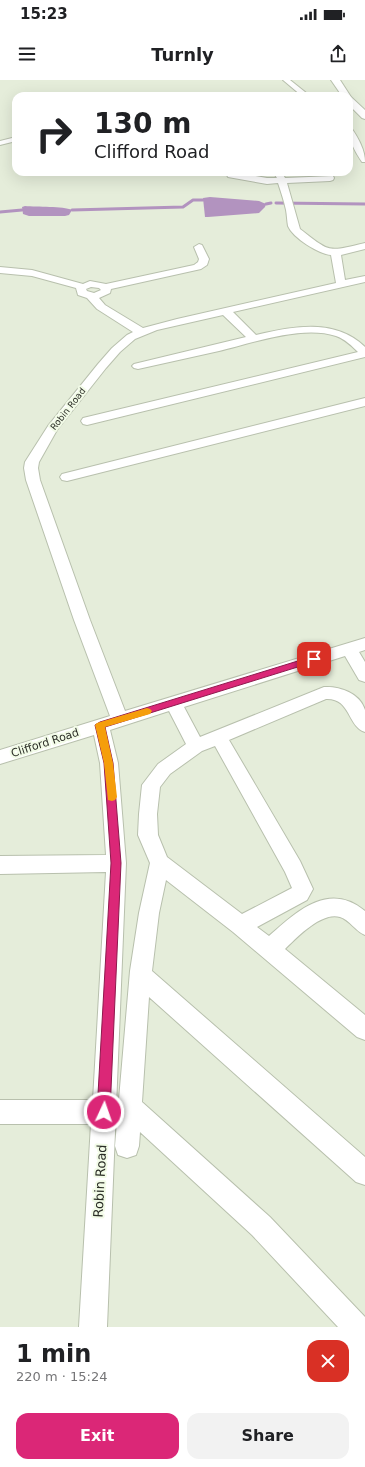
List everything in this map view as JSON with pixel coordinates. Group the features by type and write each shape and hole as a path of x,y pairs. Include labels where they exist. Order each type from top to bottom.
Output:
{"street":[{"path":"286,80 301,92"},
{"path":"335,80 344,92"},
{"path":"353,103 365,116"},
{"path":"353,136 361,155 365,160"},
{"path":"0,143 12,140"},
{"path":"237,176 267,181 330,178"},
{"path":"279,176 289,204 293,226 296,231 319,249 336,253 365,246"},
{"path":"0,270 30,272 83,287 94,284 105,287 198,267 203,263 204,259 199,247"},
{"path":"336,253 341,285"},
{"name":"Robin Road","path":"92,1327 116,863 109,763 110,722 82,620 30,468 34,456 52,429 102,366 124,342 141,332 177,322 365,279"},
{"path":"83,287 80,290 82,294 91,296 104,293 106,289 105,287"},
{"path":"91,296 101,307 141,332"},
{"path":"225,311 254,339"},
{"path":"138,366 286,332 320,330 338,334 350,339 365,353"},
{"path":"350,339 365,335"},
{"path":"87,421 365,353"},
{"path":"67,477 365,402"},
{"name":"Clifford Road","path":"0,757 365,644"},
{"path":"349,649 365,676"},
{"path":"365,725 349,700 342,694 330,692 324,693 218,736 196,746 164,769 151,785 148,814 148,835 160,863 240,925 365,1029"},
{"path":"173,703 196,746"},
{"path":"218,736 293,867 303,889 301,893 294,898 240,925"},
{"path":"0,865 116,863"},
{"path":"128,1146 135,1035 141,976 149,913 160,863"},
{"path":"269,950 308,917 326,907 337,907 344,909 354,914 365,925"},
{"path":"141,976 365,1173"},
{"path":"131,1108 261,1226 356,1327"},
{"path":"0,1112 104,1112"}],"shaded area":[{"path":"210,197 259,201 266,204 259,213 205,217 203,198"},
{"path":"22,207 56,207 72,210 69,215 65,216 29,216 23,214"}],"waterway":[{"path":"72,210 183,207 193,200 203,200"},
{"path":"266,204 271,203"},
{"path":"276,203 365,204"},
{"path":"0,212 22,210"}],"slow traffic":[{"path":"112,797 109,763 100,725 147,711"}],"route":[{"path":"104,1112 116,863 109,763 100,725 314,659"}]}
